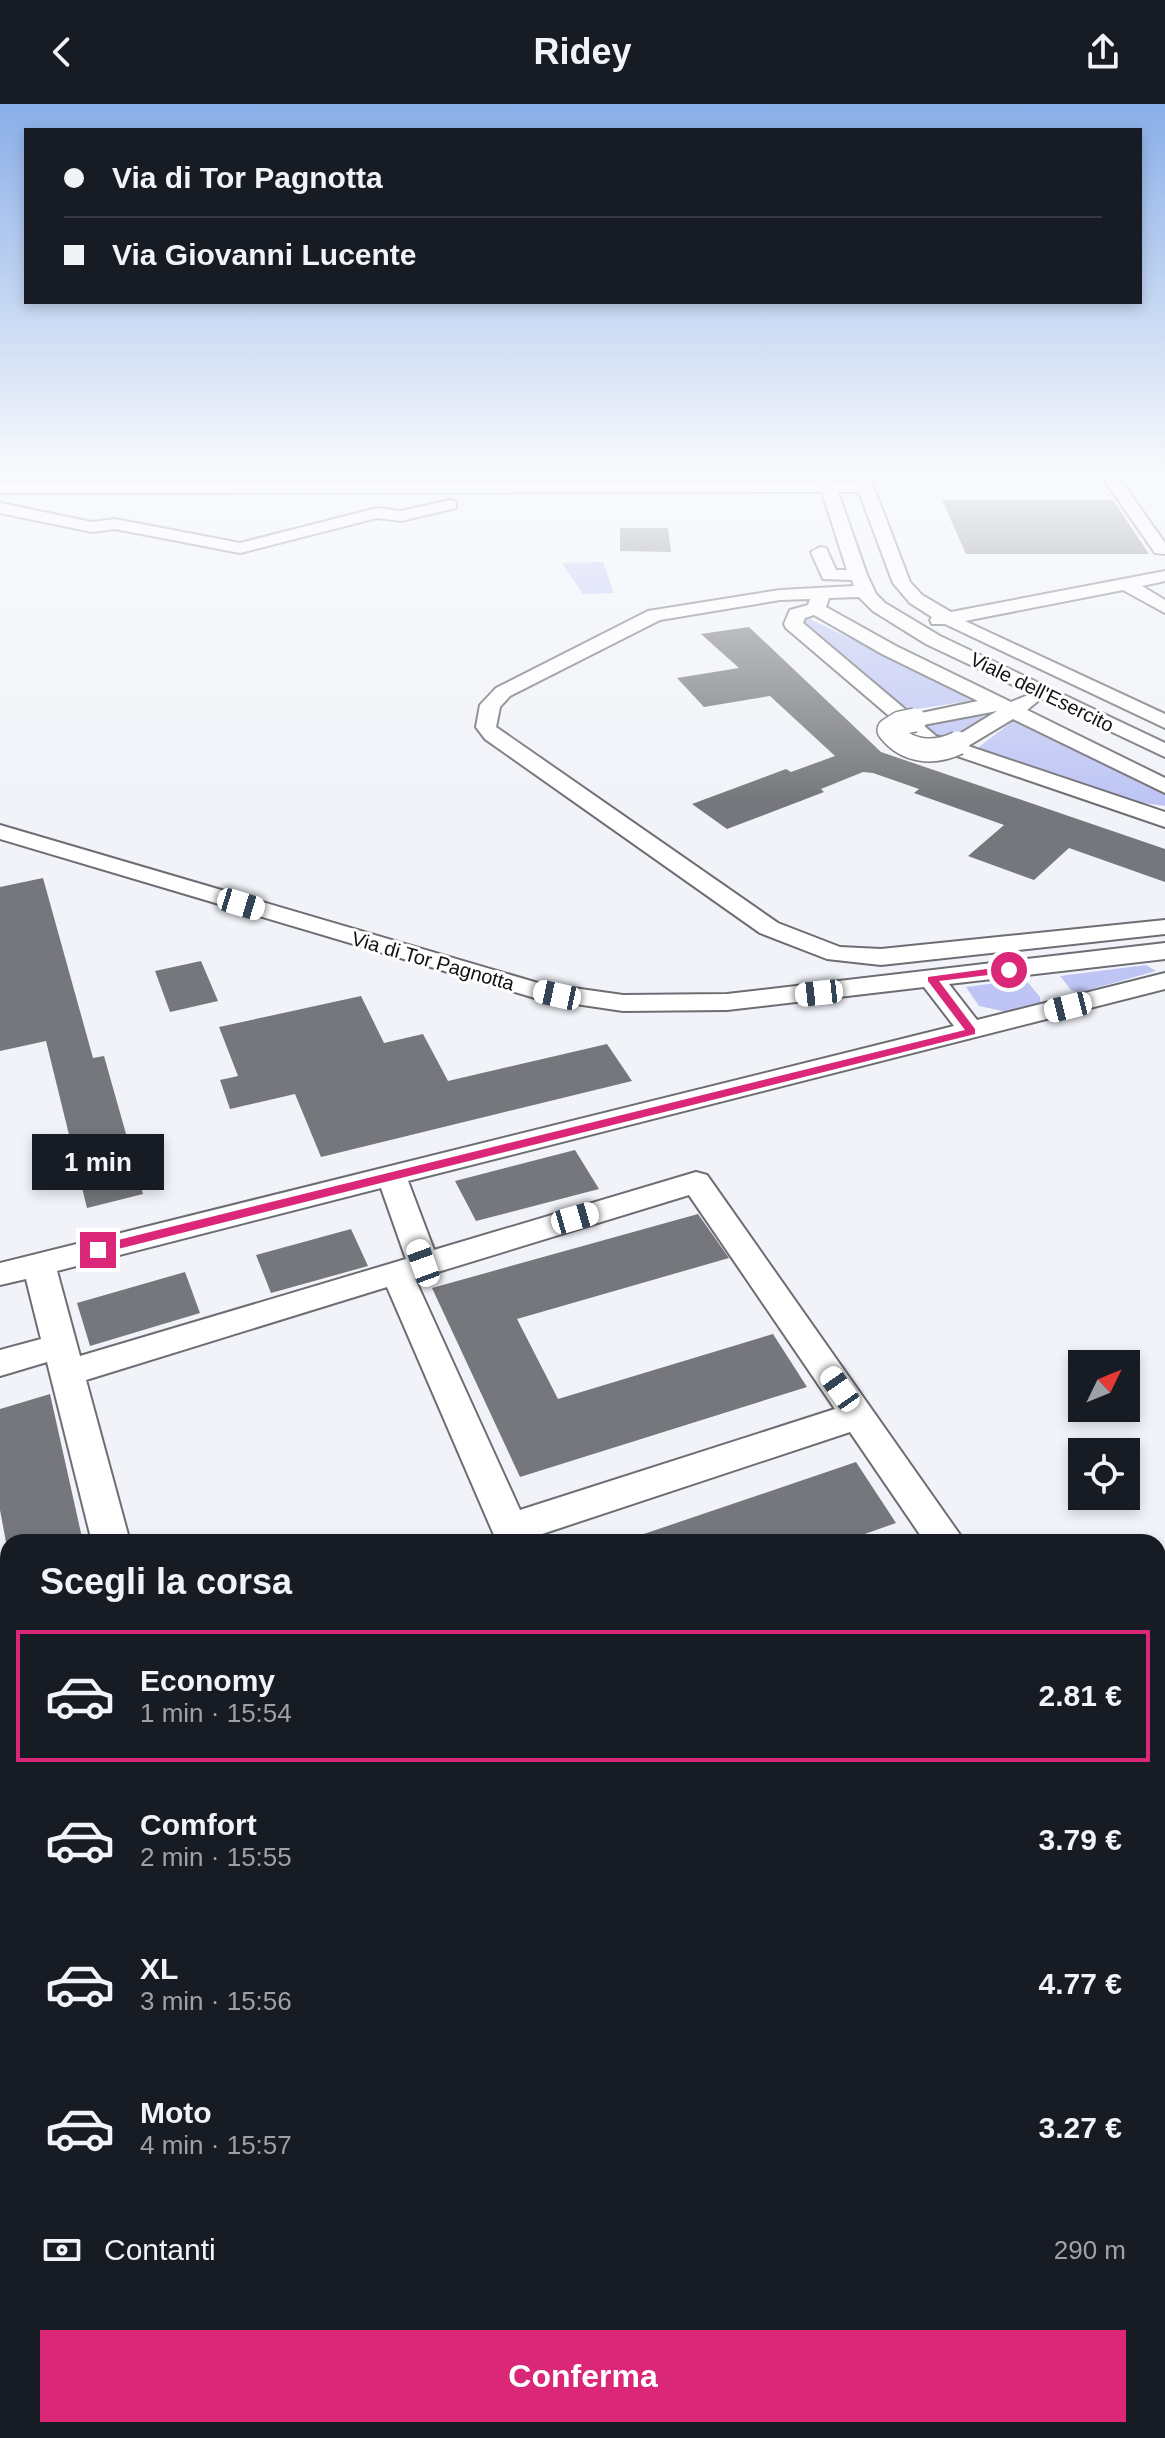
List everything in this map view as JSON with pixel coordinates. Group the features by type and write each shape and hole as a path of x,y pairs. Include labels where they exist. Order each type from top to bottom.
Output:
{"street":[{"path":"860,584 797,614 793,624 929,740 1165,820"},
{"name":"Viale dell'Esercito","path":"863,584 879,607 909,627 1165,751"},
{"name":"Viale dell'Esercito","path":"903,584 921,603 946,618 1165,722"},
{"path":"909,627 1145,584"},
{"path":"1134,588 1165,593"},
{"path":"1134,588 1165,608"},
{"path":"1165,786 889,650 819,601 780,595 644,619 503,692 490,705 486,727 492,735 769,928 836,954 881,957 1165,927"},
{"path":"1006,706 946,750 931,752 907,745 889,730 900,723 1006,706 1045,694"},
{"name":"Via di Tor Pagnotta","path":"0,832 488,977 581,999 670,1005 716,1003 1165,951"},
{"path":"0,853 39,844"},
{"path":"1036,966 1068,1007"},
{"path":"931,979 972,1031"},
{"path":"0,1274 1165,981"},
{"path":"391,1175 409,1267 512,1534"},
{"path":"0,1363 63,1359 409,1267 696,1182 941,1534"},
{"path":"39,1265 109,1534"},
{"path":"519,1534 859,1415"}],"shaded area":[{"path":"576,584 611,584 614,593 583,594"},
{"path":"810,619 975,700 904,711 802,623"},
{"path":"972,712 985,717 946,740 927,731 919,723"},
{"path":"1014,720 1165,791 1165,806 1122,800 975,750"},
{"path":"1146,965 1156,971 1078,993 1071,990 1060,976"},
{"path":"1025,979 1040,997 1040,1003 1007,1012 979,1006 966,987"}],"building":[{"path":"749,627 881,752 1165,849 1165,882 1069,848 1034,880 968,856 1004,825 914,793 919,789 873,773 863,772 821,789 824,792 727,829 692,804 786,769 791,772 835,756 770,696 704,707 677,678 739,668 701,634"},
{"path":"43,878 93,1058 104,1056 143,1194 87,1208 46,1041 0,1051 0,887"},
{"path":"201,961 218,1001 170,1012 155,971"},
{"path":"361,996 384,1043 423,1034 448,1081 607,1044 632,1081 321,1157 295,1094 230,1109 220,1080 238,1076 219,1027"},
{"path":"575,1150 599,1189 476,1221 455,1181"},
{"path":"698,1214 729,1258 517,1319 558,1399 773,1334 807,1387 520,1477 432,1288"},
{"path":"351,1229 368,1266 271,1293 256,1255"},
{"path":"185,1272 200,1313 90,1346 77,1303"},
{"path":"50,1394 81,1534 4,1534 0,1510 0,1409"},
{"path":"856,1462 896,1523 865,1534 644,1534"}],"route":[{"path":"98,1250 972,1031 931,979 1009,970"}]}
